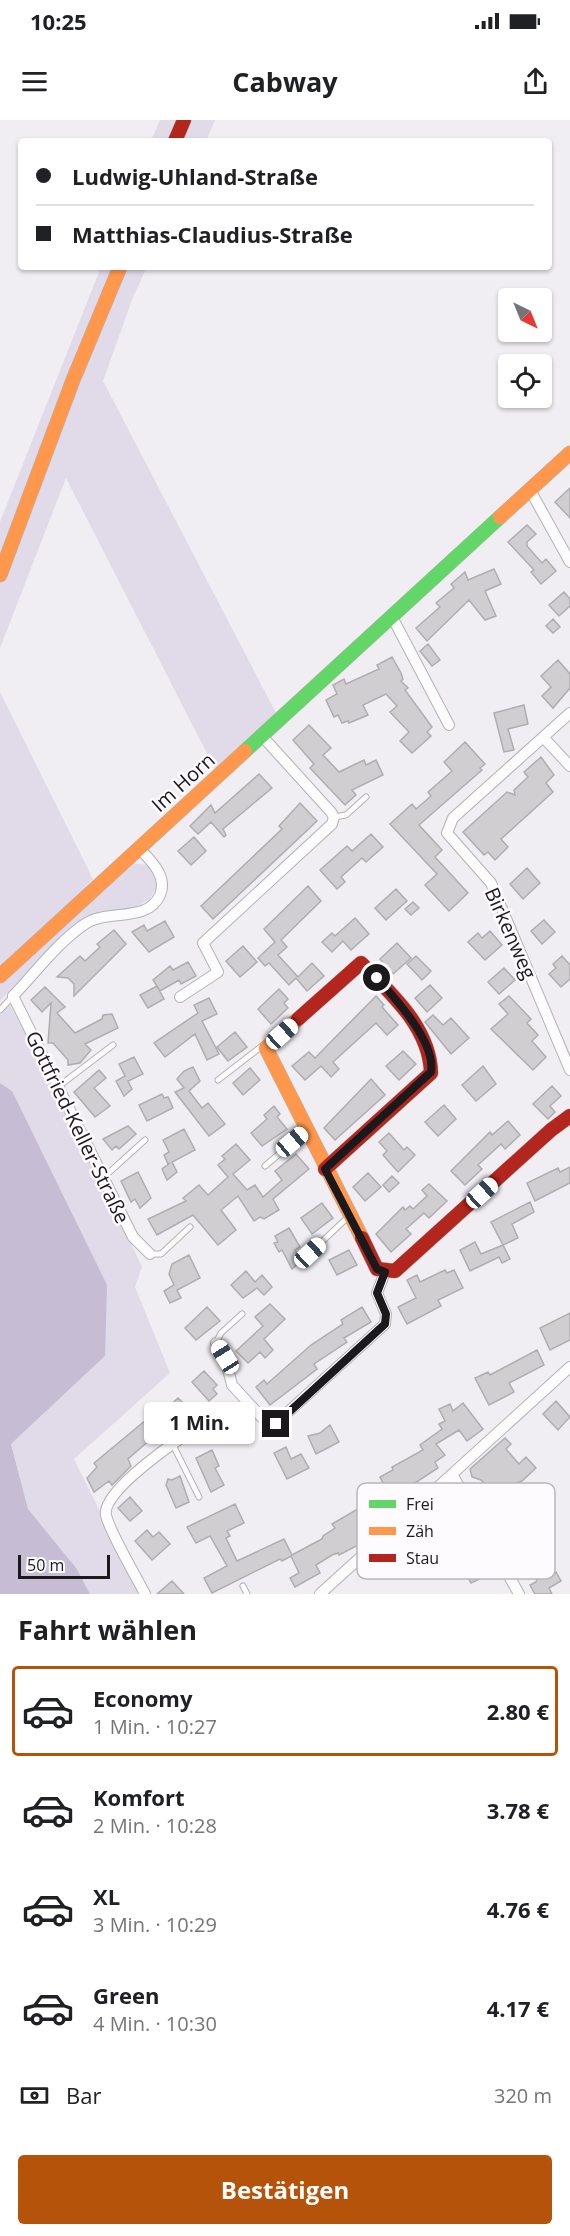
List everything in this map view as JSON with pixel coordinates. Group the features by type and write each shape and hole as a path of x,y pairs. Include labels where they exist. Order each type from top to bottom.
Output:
{"street":[{"path":"176,138 184,120"},
{"path":"0,575 73,380 119,270"},
{"name":"Im Horn","path":"0,976 570,453"},
{"path":"530,490 570,562"},
{"path":"391,615 449,725"},
{"name":"Birkenweg","path":"569,1064 491,883 447,833 453,818 570,713"},
{"path":"180,997 218,972 203,943 332,824 334,817 262,736"},
{"path":"543,737 570,766"},
{"path":"13,996 58,948 86,923 148,908 158,899 163,888 162,879 156,866 139,848"},
{"path":"325,1169 431,1072 433,1062 407,1010 361,963 266,1048 325,1169 377,1269 385,1272 395,1271 551,1130 570,1116"},
{"name":"Gottfried-Keller-Straße","path":"13,996 133,1237 150,1254"},
{"path":"216,1343 225,1357 232,1385 267,1423 276,1424 385,1324 386,1314 377,1293 385,1272"},
{"path":"442,1483 570,1367"},
{"path":"145,1594 105,1515 108,1499 172,1442 200,1426"},
{"path":"452,1474 457,1483"},
{"path":"320,1594 357,1560"},
{"path":"511,1579 519,1594"}],"lane":[{"path":"334,817 346,815 366,797"},
{"path":"0,1010 13,996"},
{"path":"59,1086 113,1045"},
{"path":"218,1080 262,1046 266,1048"},
{"path":"265,1166 306,1131"},
{"path":"104,1177 146,1140"},
{"path":"310,1253 350,1216"},
{"path":"150,1254 161,1254 189,1227"},
{"path":"216,1343 221,1333 242,1314"},
{"path":"172,1442 199,1497"},
{"path":"243,1586 247,1594"}],"shaded area":[{"path":"160,120 215,120 207,138 152,138"},
{"path":"100,270 146,270 133,297 103,381 276,713 215,769 66,478 0,648 0,522"},
{"path":"0,692 93,879 85,887 88,899 130,863 149,865 159,883 149,900 129,910 113,911 53,945 0,1001"},
{"path":"10,1005 103,1183 142,1267 135,1287 170,1373 74,1459 141,1594 90,1594 77,1569 28,1509 11,1444 105,1356 12,1091 0,1083 0,1015"},
{"path":"0,1083 12,1091 107,1285 105,1356 11,1444 28,1509 77,1569 90,1594 0,1594"}],"building":[{"path":"570,488 570,518 555,502"},
{"path":"527,525 536,534 527,542 527,546 542,563 546,559 556,571 541,584 531,572 534,570 508,542"},
{"path":"494,569 501,584 485,591 496,616 485,620 469,600 427,641 416,628 440,607 436,603 454,588 451,584 465,572 468,580"},
{"path":"564,592 570,599 570,606 559,616 549,605"},
{"path":"553,619 560,627 553,633 546,626"},
{"path":"428,644 440,660 432,666 420,651"},
{"path":"392,657 401,673 403,679 401,681 408,688 405,690 432,727 427,732 431,736 412,753 400,741 409,732 390,712 397,706 386,694 363,705 368,715 349,723 348,721 342,723 338,715 334,717 326,700 337,694 333,685 344,679 346,684 379,669 377,665"},
{"path":"558,660 570,674 570,688 553,708 542,696 551,687 541,676"},
{"path":"524,705 528,724 508,729 514,750 504,752 494,713"},
{"path":"309,725 331,748 323,755 339,772 364,760 366,765 376,760 383,775 352,790 356,795 345,805 310,768 314,764 293,740"},
{"path":"465,742 485,764 480,768 482,770 419,825 442,850 435,857 468,893 449,911 425,885 437,874 390,824 412,804 416,809 431,796 428,792 452,771 444,762"},
{"path":"541,757 554,775 546,783 553,792 501,839 508,847 495,860 488,852 484,855 463,832 507,792 515,795 514,790 528,777 524,772"},
{"path":"259,774 272,788 223,829 226,835 224,837 211,822 198,834 190,826 211,805 215,813"},
{"path":"300,803 317,821 213,919 201,906 282,829 279,826"},
{"path":"371,834 383,847 366,862 362,858 341,877 345,882 337,889 320,870 347,846 352,851"},
{"path":"194,837 206,851 191,865 178,851"},
{"path":"527,868 540,883 523,899 510,884"},
{"path":"308,886 321,901 281,940 287,947 278,955 298,977 312,963 324,976 307,991 296,978 289,985 269,963 265,966 258,958 275,942 264,929"},
{"path":"396,889 407,901 386,920 375,908"},
{"path":"413,902 419,908 411,915 405,909"},
{"path":"355,918 369,934 351,950 343,941 332,952 322,942 332,933 335,936"},
{"path":"544,920 555,932 542,944 531,931"},
{"path":"165,921 174,937 149,952 132,932 144,925 147,931"},
{"path":"114,930 126,944 74,996 74,984 68,978 57,977 80,956 85,961 100,947 97,944"},
{"path":"490,931 502,945 485,960 468,942 478,933 482,938"},
{"path":"397,943 411,958 393,974 380,959"},
{"path":"243,946 257,962 240,977 226,961"},
{"path":"416,956 431,971 422,980 407,964"},
{"path":"562,956 570,965 570,979 561,987 549,974 556,968 553,964"},
{"path":"188,962 196,976 181,984 179,980 160,991 153,980 170,966 173,970"},
{"path":"504,968 515,980 499,994 488,982"},
{"path":"430,985 442,998 427,1012 415,998"},
{"path":"157,986 164,999 148,1008 140,995"},
{"path":"45,987 65,1007 57,1013 75,1033 102,1019 103,1015 112,1014 118,1028 85,1044 91,1050 80,1063 68,1065 68,1060 53,1043 48,1043 51,1003 42,1012 31,1000"},
{"path":"279,989 288,999 284,1003 288,1008 271,1024 258,1009"},
{"path":"376,996 384,1005 382,1007 398,1025 387,1035 376,1023 333,1062 339,1069 331,1077 321,1066 305,1080 292,1066 309,1052 315,1058"},
{"path":"509,996 531,1019 527,1023 538,1035 532,1041 546,1057 533,1070 491,1029 508,1014 499,1004"},
{"path":"209,998 217,1014 202,1021 219,1054 207,1060 195,1034 165,1057 154,1043 198,1013 194,1005"},
{"path":"433,1015 443,1025 451,1018 469,1038 451,1054 425,1022"},
{"path":"235,1032 247,1047 228,1061 217,1047"},
{"path":"403,1051 416,1064 399,1080 386,1066"},
{"path":"134,1057 143,1074 128,1081 132,1089 124,1096 116,1081 125,1076 119,1064"},
{"path":"483,1066 496,1084 476,1101 462,1085"},
{"path":"193,1067 200,1081 189,1091 202,1108 208,1103 225,1124 209,1136 175,1092 184,1088 177,1079 184,1071"},
{"path":"250,1068 260,1080 243,1095 233,1083"},
{"path":"99,1070 106,1078 94,1088 110,1106 95,1117 74,1092"},
{"path":"371,1079 385,1095 335,1140 324,1128"},
{"path":"552,1086 561,1096 550,1106 555,1112 548,1119 533,1104"},
{"path":"162,1094 164,1098 168,1097 173,1108 147,1121 139,1105"},
{"path":"444,1105 456,1119 438,1136 425,1122"},
{"path":"274,1106 280,1114 277,1117 287,1129 262,1146 251,1133 267,1119 264,1115"},
{"path":"508,1121 520,1135 505,1149 501,1144 478,1165 482,1169 465,1185 451,1171 490,1132 492,1135"},
{"path":"128,1126 136,1134 119,1149 116,1146 112,1150 103,1139"},
{"path":"184,1129 195,1150 172,1162 177,1172 167,1180 162,1169 170,1163 168,1164 164,1155 169,1152 163,1140"},
{"path":"389,1133 404,1150 407,1147 415,1155 398,1172 383,1155 387,1151 379,1142"},
{"path":"236,1144 250,1160 233,1174 247,1190 255,1185 263,1197 282,1180 275,1171 296,1154 309,1169 273,1199 279,1210 264,1219 260,1217 254,1221 238,1196 221,1210 236,1230 218,1245 193,1215 157,1235 148,1219 186,1201 183,1198 199,1185 208,1195 228,1177 218,1165 225,1159 222,1156"},
{"path":"570,1167 570,1183 535,1201 527,1183 558,1168 560,1172"},
{"path":"138,1172 151,1198 140,1208 135,1199 131,1202 121,1181"},
{"path":"368,1173 381,1187 365,1201 353,1187"},
{"path":"392,1176 399,1183 389,1192 383,1185"},
{"path":"429,1184 447,1201 429,1218 424,1213 406,1229 411,1234 391,1252 376,1234 403,1207 405,1210 410,1206 413,1209 427,1196 422,1190"},
{"path":"530,1202 534,1212 512,1224 518,1238 503,1245 491,1222"},
{"path":"322,1203 333,1218 312,1234 301,1218"},
{"path":"289,1228 300,1247 295,1250 301,1261 292,1269 282,1250 279,1252 274,1243 278,1242 275,1236"},
{"path":"475,1242 481,1254 503,1245 510,1259 502,1263 499,1257 470,1271 460,1250"},
{"path":"349,1250 357,1265 337,1275 329,1260"},
{"path":"189,1255 200,1278 177,1290 181,1298 170,1303 164,1291 174,1285 169,1274 172,1264"},
{"path":"445,1270 447,1273 454,1270 463,1288 438,1300 441,1306 407,1324 398,1307 416,1298 407,1280 417,1275 420,1282"},
{"path":"246,1271 255,1282 262,1275 272,1287 264,1295 257,1288 243,1298 231,1285"},
{"path":"270,1304 285,1319 264,1339 273,1350 265,1358 260,1352 248,1363 236,1351 263,1326 255,1317"},
{"path":"207,1307 220,1321 196,1340 185,1328"},
{"path":"362,1307 371,1322 344,1338 347,1342 314,1364 317,1369 270,1405 256,1387 264,1380 267,1384 311,1345 343,1324 341,1320"},
{"path":"570,1313 570,1340 550,1350 540,1328"},
{"path":"537,1350 544,1365 509,1383 514,1392 489,1405 475,1378 488,1372 490,1375"},
{"path":"204,1371 217,1385 213,1389 217,1394 209,1401 192,1382"},
{"path":"178,1398 191,1411 177,1423 174,1419 128,1459 131,1466 112,1485 109,1481 94,1492 87,1478 97,1467 94,1463 146,1420 150,1424"},
{"path":"556,1401 570,1417 558,1430 543,1414"},
{"path":"463,1403 483,1429 467,1441 459,1430 436,1444 445,1455 435,1462 438,1468 415,1483 383,1483 380,1477 393,1470 392,1467 423,1450 420,1445 442,1429 439,1424 445,1421 439,1409 450,1404 453,1411"},
{"path":"330,1425 339,1442 316,1454 308,1436 320,1433"},
{"path":"505,1438 511,1444 506,1449 519,1464 526,1457 536,1468 522,1481 516,1483 484,1483 472,1477 470,1469"},
{"path":"286,1447 291,1459 301,1454 309,1468 287,1479 274,1453"},
{"path":"212,1450 219,1466 215,1468 224,1485 211,1492 196,1458"},
{"path":"180,1476 189,1502 176,1508 166,1485 168,1479 172,1480"},
{"path":"130,1497 142,1511 130,1521 118,1508"},
{"path":"235,1504 244,1523 227,1531 230,1536 226,1538 237,1561 284,1539 292,1555 322,1539 335,1528 332,1524 357,1509 357,1546 339,1555 338,1553 332,1555 316,1565 320,1573 295,1587 290,1578 299,1573 291,1556 282,1561 280,1559 212,1593 204,1578 227,1566 210,1536 196,1543 187,1527"},
{"path":"147,1530 153,1537 159,1532 170,1544 152,1560 135,1541"},
{"path":"555,1572 561,1581 549,1588 552,1594 535,1594 530,1585 537,1579 555,1579"},
{"path":"172,1581 184,1594 157,1594"}],"traffic: fast":[{"path":"245,751 500,517"}],"traffic: slow":[{"path":"0,575 73,380 119,270"},
{"path":"500,517 570,453"},
{"path":"0,976 245,751"},
{"path":"298,1019 266,1048 362,1238"}],"traffic: jam":[{"path":"176,138 184,120"},
{"path":"298,1019 361,963 407,1012 424,1041 429,1057 431,1073 325,1169"},
{"path":"362,1238 377,1269 395,1271 551,1130 570,1116"}],"route":[{"path":"276,1424 385,1324 386,1314 377,1293 385,1272 377,1269 325,1169 431,1072 433,1062 407,1010 377,978"}]}
